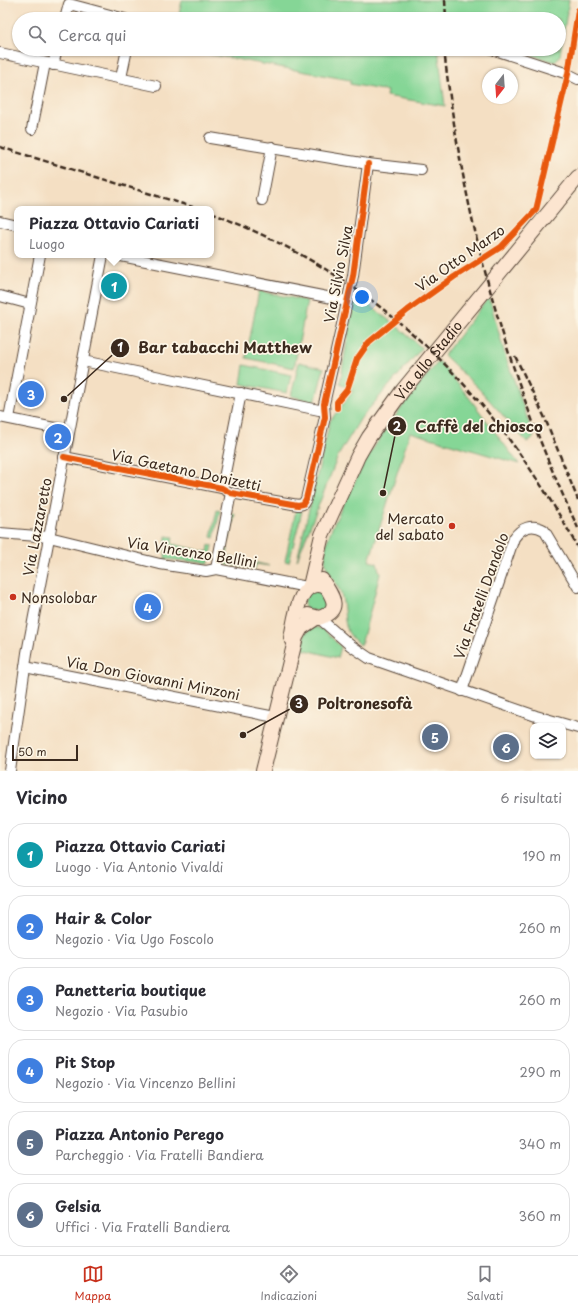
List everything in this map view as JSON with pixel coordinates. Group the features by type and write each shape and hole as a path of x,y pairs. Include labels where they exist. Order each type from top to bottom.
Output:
{"main road":[{"name":"Via allo Stadio","path":"263,771 277,710 287,654 305,593 316,565 322,535 358,456 373,431 403,390 578,177"},
{"path":"316,565 326,587 333,596 333,606"},
{"path":"318,618 309,616 304,611 305,593 317,584 326,587"},
{"name":"Via allo Stadio","path":"277,710 282,697 297,633 305,624 328,614 333,606"}],"street":[{"path":"67,12 69,4 99,12"},
{"path":"0,54 156,86"},
{"path":"32,130 49,64 53,56"},
{"path":"121,78 126,56"},
{"path":"513,56 568,74 578,79"},
{"path":"210,138 368,164 421,170"},
{"path":"262,200 272,147"},
{"name":"Via Silvio Silva","path":"304,504 325,417 324,409 346,301 353,276 368,164"},
{"path":"0,221 14,224"},
{"path":"39,258 4,418 69,431"},
{"name":"Via Lazzaretto","path":"10,771 25,667 102,258"},
{"path":"131,258 346,301"},
{"path":"0,296 30,304"},
{"path":"83,361 319,410 324,409"},
{"path":"216,569 226,490 241,393"},
{"name":"Via Gaetano Donizetti","path":"64,457 298,505 304,504"},
{"name":"Via Fratelli Dandolo","path":"462,691 514,538 518,532 530,527 544,530 578,587"},
{"name":"Via Vincenzo Bellini","path":"0,533 49,537 160,564 206,571 216,569 285,583 305,593"},
{"path":"333,606 336,628 342,637"},
{"path":"318,618 359,652 369,658 536,716 578,728"},
{"name":"Via Don Giovanni Minzoni","path":"25,667 255,713 277,710"}],"green space":[{"path":"182,0 569,0 566,18 566,12 179,12"},
{"path":"219,56 439,56 445,106 386,96 387,91 350,84 350,80"},
{"path":"535,56 559,56 555,62"},
{"path":"259,291 307,301 294,368 246,358"},
{"path":"355,294 422,348 361,418 338,456 297,560 330,421 353,391 340,383"},
{"path":"489,297 505,355 534,437 527,442 480,390 444,355"},
{"path":"439,361 471,400 519,464 410,432 369,561 377,563 380,574 361,645 354,640 347,629 342,597 327,569 325,559 326,545 343,505 373,449 400,410"},
{"path":"299,362 324,368 315,402 291,396"},
{"path":"244,365 291,375 287,393 241,384"},
{"path":"217,510 220,511 214,538 211,537"},
{"path":"296,510 302,511 289,562 285,561"},
{"path":"232,513 235,514 229,541 226,541"},
{"path":"166,536 173,537 172,544 208,552 209,545 213,546 209,563 165,559"},
{"path":"225,548 228,549 227,556 270,566 256,564 255,569 223,564"},
{"path":"317,588 330,598 325,611 307,610 304,605 306,594"},
{"path":"314,627 323,629 341,647 338,658 302,649 305,633"}],"railway":[{"path":"445,0 446,12"},
{"path":"445,56 452,111 463,172 491,294 509,354 530,413 578,528"},
{"path":"0,147 189,206"},
{"path":"214,214 272,239 327,270 379,306 426,346 469,390 508,438 545,491 578,548"},
{"path":"515,356 544,416 578,500"}],"cycle path":[{"name":"Via Otto Marzo","path":"337,408 337,402 347,390 357,359 369,342 408,310 454,277 501,247 536,210 568,74 578,10"},
{"path":"64,457 222,488 231,493 298,505 303,504 306,499 325,417 324,404 353,276 368,164"}],"place":[{"name":"Piazza Ottavio Cariati","path":"114,286"},
{"name":"Panetteria boutique","path":"31,394"},
{"name":"Bar tabacchi Matthew","path":"64,399"},
{"name":"Hair & Color","path":"58,437"},
{"name":"Caffè del chiosco","path":"383,493"},
{"name":"Mercato del sabato","path":"452,526"},
{"name":"Nonsolobar","path":"13,597"},
{"name":"Pit Stop","path":"148,607"},
{"name":"Poltronesofà","path":"243,735"},
{"name":"Piazza Antonio Perego","path":"435,737"},
{"name":"Gelsia","path":"506,747"}]}
